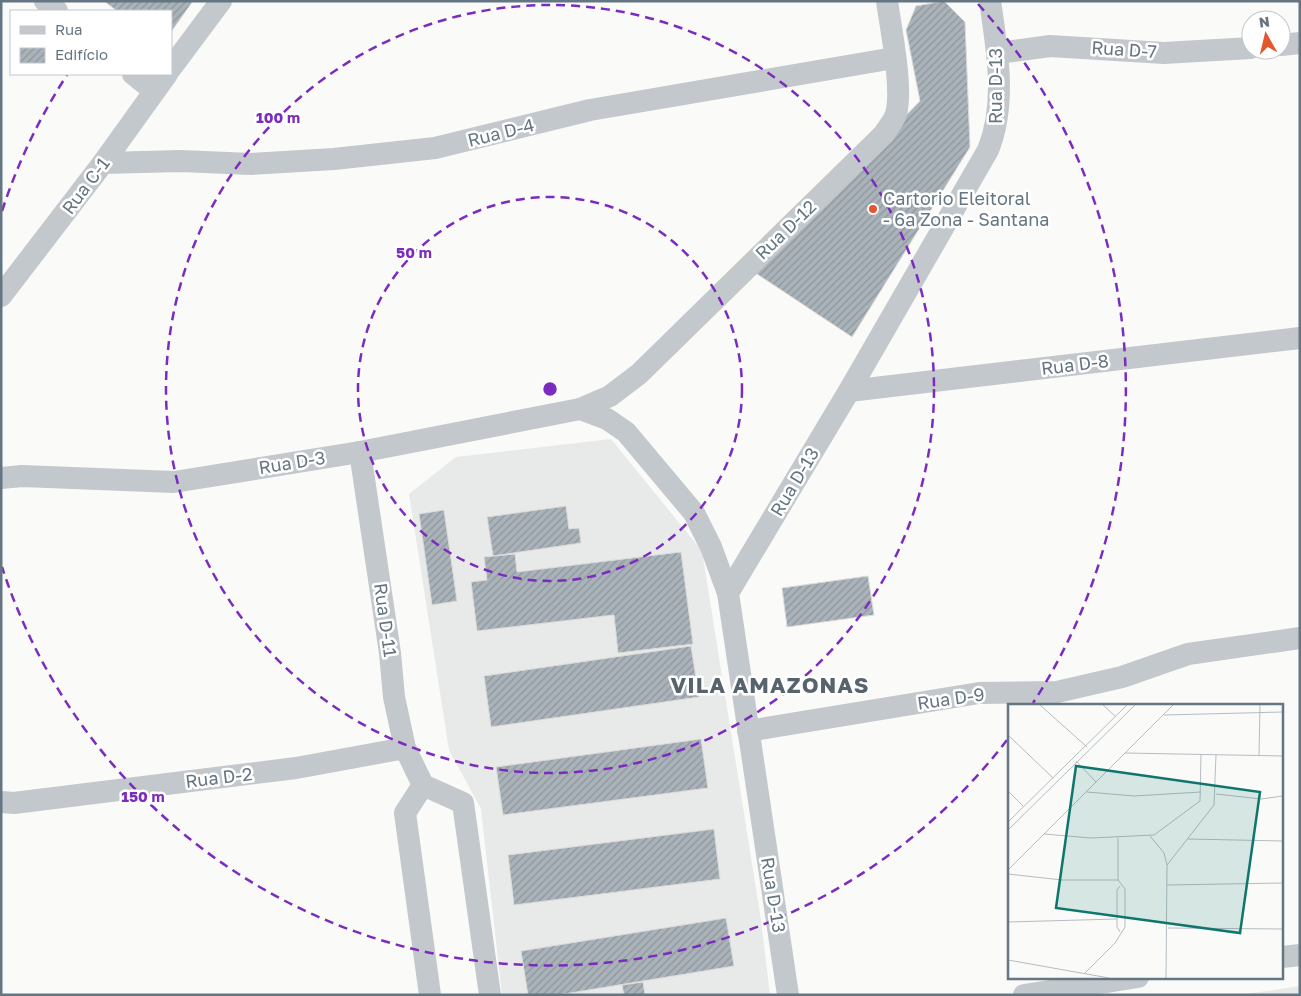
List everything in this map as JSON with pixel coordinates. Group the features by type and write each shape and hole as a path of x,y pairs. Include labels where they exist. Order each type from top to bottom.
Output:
{"street":[{"path":"45,1 56,10"},
{"path":"172,67 221,1"},
{"name":"Rua D-12","path":"580,409 610,396 638,374 884,134 895,117 898,108 887,1"},
{"name":"Rua D-13","path":"788,995 728,593 849,392 988,150 998,122 998,53 990,1"},
{"name":"Rua D-7","path":"998,53 1050,46 1164,53 1241,49"},
{"name":"Rua D-4","path":"104,163 181,161 250,164 334,159 434,148 590,110 894,58"},
{"path":"136,75 160,83"},
{"name":"Rua C-1","path":"1,296 104,163 160,83"},
{"name":"Rua D-8","path":"849,392 1300,338"},
{"path":"580,409 607,419 626,432 694,513 711,547 728,593"},
{"name":"Rua D-3","path":"1,478 22,476 174,482 360,452 580,409"},
{"name":"Rua D-11","path":"360,452 390,653 394,698 405,748 423,785"},
{"name":"Rua D-9","path":"748,730 978,693 1057,692 1122,677 1188,654 1300,638"},
{"name":"Rua D-2","path":"1,802 14,803 296,768 405,748"},
{"path":"430,995 405,813 423,785 463,803 490,995"},
{"path":"1284,957 1300,955"},
{"path":"1024,995 1132,978"}],"shaded area":[{"path":"611,439 702,551 761,920 770,995 502,995 481,809 449,750 409,494 456,457"},
{"path":"1300,986 1300,995 1240,995"}],"building":[{"path":"104,1 193,1 172,31 172,10 116,10"},
{"name":"Cartorio Eleitoral - 6ª Zona - Santana","path":"944,1 965,22 970,147 852,337 754,272 920,101 906,30 916,6"},
{"path":"566,506 569,529 579,528 581,543 493,556 487,517"},
{"path":"444,510 457,601 432,605 419,514"},
{"path":"681,552 693,644 618,653 614,615 477,631 471,582 487,580 484,557 515,554 517,572"},
{"path":"868,576 874,615 787,627 782,588"},
{"path":"691,646 699,697 491,727 484,676"},
{"path":"701,739 708,788 503,815 496,767"},
{"path":"714,829 720,879 514,905 508,855"},
{"path":"726,918 734,966 558,995 528,995 521,951"},
{"path":"643,982 645,995 624,995 622,985"}],"place":[{"name":"Cartorio Eleitoral - 6ª Zona - Santana","path":"873,209"}],"district":[{"name":"VILA AMAZONAS","path":"770,685"}]}
